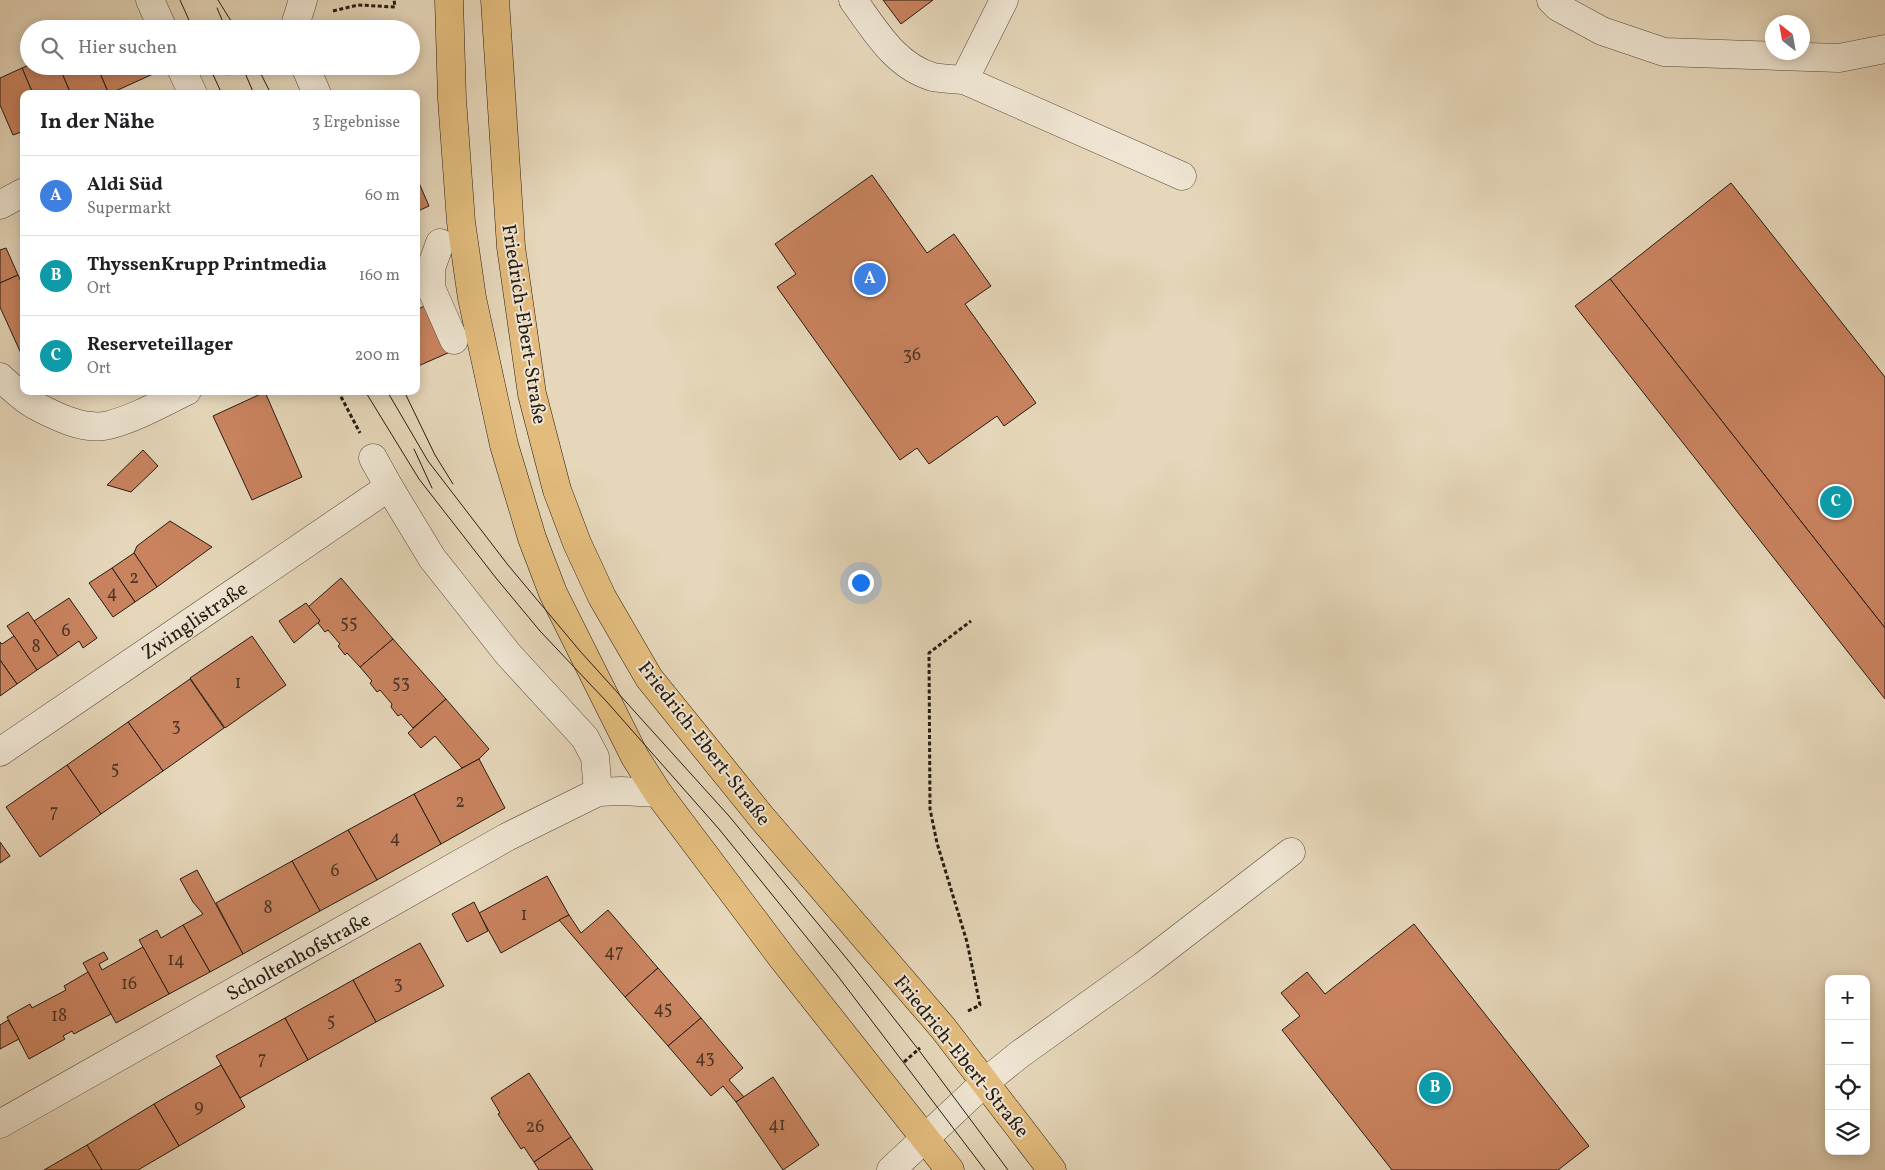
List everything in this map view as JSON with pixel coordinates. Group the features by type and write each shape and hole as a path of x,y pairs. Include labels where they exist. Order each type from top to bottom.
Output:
{"main road":[{"name":"Friedrich-Ebert-Straße","path":"449,0 452,99 461,222 472,298 504,445 532,538 553,593 580,651 635,757 658,793 783,959 950,1170"},
{"name":"Friedrich-Ebert-Straße","path":"495,0 511,246 532,394 557,490 577,543 602,596 649,678 763,819 943,1028 1052,1170"}],"street":[{"path":"150,0 159,20"},
{"path":"297,20 303,0"},
{"path":"853,0 890,50 908,66 933,77 964,80 1182,176"},
{"path":"964,80 1004,0"},
{"path":"1551,0 1558,7 1602,31 1664,52 1839,58 1885,49"},
{"path":"184,75 191,90"},
{"path":"309,75 315,90"},
{"path":"0,205 20,194"},
{"path":"454,340 431,288 428,247 461,222"},
{"path":"0,377 20,394"},
{"path":"22,395 35,406 88,426 107,426 120,422 178,395"},
{"path":"373,458 388,487 432,558 514,662 585,738 595,757 598,792 658,793"},
{"name":"Zwinglistraße","path":"0,752 388,487"},
{"name":"Scholtenhofstraße","path":"0,1124 507,837 598,792"},
{"path":"891,1170 984,1083 1020,1054 1143,966 1291,852"}],"path":[{"path":"328,15 334,10 358,5 395,7 394,0"},
{"path":"340,395 373,458"},
{"path":"881,1081 956,1017 980,1005 967,942 940,852 930,809 929,653 970,622"}],"building":[{"path":"883,0 933,0 901,24"},
{"path":"20,69 20,75 25,75 31,90 20,90 20,132 13,135 0,105 0,78"},
{"path":"25,75 63,75 69,90 31,90"},
{"path":"63,75 101,75 107,90 69,90"},
{"path":"101,75 151,75 118,90 107,90"},
{"path":"872,175 927,253 954,234 991,286 965,304 1036,403 1004,426 997,416 929,464 917,448 900,460 777,287 796,274 775,244"},
{"path":"1731,183 1885,377 1885,628 1610,279"},
{"path":"420,185 429,206 420,210"},
{"path":"6,248 18,275 0,283 0,250"},
{"path":"18,275 20,279 20,351 0,307 0,283"},
{"path":"1610,279 1885,628 1885,699 1575,306"},
{"path":"429,304 450,352 420,365 420,308"},
{"path":"258,395 266,395 302,477 252,500 213,416"},
{"path":"143,450 158,466 131,492 107,485"},
{"path":"170,521 212,547 157,587 134,553 137,546"},
{"path":"134,553 157,587 135,602 112,568"},
{"path":"112,568 135,602 113,617 89,583"},
{"path":"341,578 393,639 360,667 347,653 345,655 338,646 340,644 328,630 325,632 318,623 320,621 308,607"},
{"path":"69,598 97,638 83,648 79,641 58,656 34,621"},
{"path":"306,603 320,621 294,643 279,621"},
{"path":"28,612 58,656 37,670 7,626"},
{"path":"14,636 37,670 17,684 0,660 0,642 2,644"},
{"path":"252,636 286,685 225,728 190,678"},
{"path":"393,639 446,699 413,728 401,714 398,716 391,707 392,704 380,690 377,692 370,683 372,681 360,667"},
{"path":"0,660 17,684 0,696"},
{"path":"190,679 224,728 163,771 128,722"},
{"path":"446,699 489,749 479,759 462,768 435,736 421,748 408,733"},
{"path":"128,722 163,771 101,814 67,765"},
{"path":"479,759 505,808 441,844 414,794"},
{"path":"67,765 101,814 40,857 6,807"},
{"path":"414,794 441,844 377,880 348,830"},
{"path":"348,830 377,880 320,911 292,861"},
{"path":"0,842 10,856 0,863"},
{"path":"292,861 320,911 243,954 216,903"},
{"path":"197,870 243,954 210,972 183,925 203,914 193,902 180,879"},
{"path":"547,876 569,915 501,953 479,913"},
{"path":"474,902 488,931 467,942 452,914"},
{"path":"608,910 658,968 625,997 559,920 569,915 581,933"},
{"path":"1414,924 1589,1146 1558,1170 1392,1170 1282,1030 1300,1016 1281,993 1307,972 1325,994"},
{"path":"183,925 210,972 169,994 139,940 157,930 161,938"},
{"path":"420,943 444,986 376,1022 353,980"},
{"path":"143,947 169,994 116,1023 83,963 104,952 108,959 99,964 102,970"},
{"path":"658,968 701,1018 668,1046 625,997"},
{"path":"88,972 111,1014 74,1034 72,1031 63,1036 65,1039 29,1059 7,1017 30,1004 32,1008 66,990 64,986"},
{"path":"353,980 376,1022 308,1060 285,1018"},
{"path":"285,1018 308,1060 240,1098 216,1056"},
{"path":"701,1018 743,1068 729,1080 744,1097 736,1102 723,1086 711,1096 668,1046"},
{"path":"8,1020 19,1039 0,1049 0,1025"},
{"path":"221,1065 245,1107 179,1146 154,1104"},
{"path":"529,1073 571,1137 534,1162 524,1147 521,1149 498,1114 500,1113 491,1098"},
{"path":"773,1077 819,1145 783,1170 736,1102"},
{"path":"154,1104 179,1146 138,1170 102,1170 87,1145"},
{"path":"571,1137 593,1170 539,1170 534,1162"},
{"path":"87,1145 102,1170 44,1170"}],"tram line":[{"path":"180,0 189,20"},
{"path":"218,0 230,20"},
{"path":"217,8 222,20"},
{"path":"213,75 220,90"},
{"path":"246,75 252,90"},
{"path":"262,75 269,90"},
{"path":"367,395 419,479 496,578 540,631 607,702 719,829 837,975 985,1170"},
{"path":"389,395 428,461 508,565 580,651 729,816 852,965 918,1049 1008,1170"},
{"path":"406,395 435,455 453,484"},
{"path":"414,449 432,488"}],"place":[{"name":"Aldi Süd","path":"870,279"},
{"name":"Reserveteillager","path":"1836,502"},
{"name":"ThyssenKrupp Printmedia","path":"1435,1088"}]}
